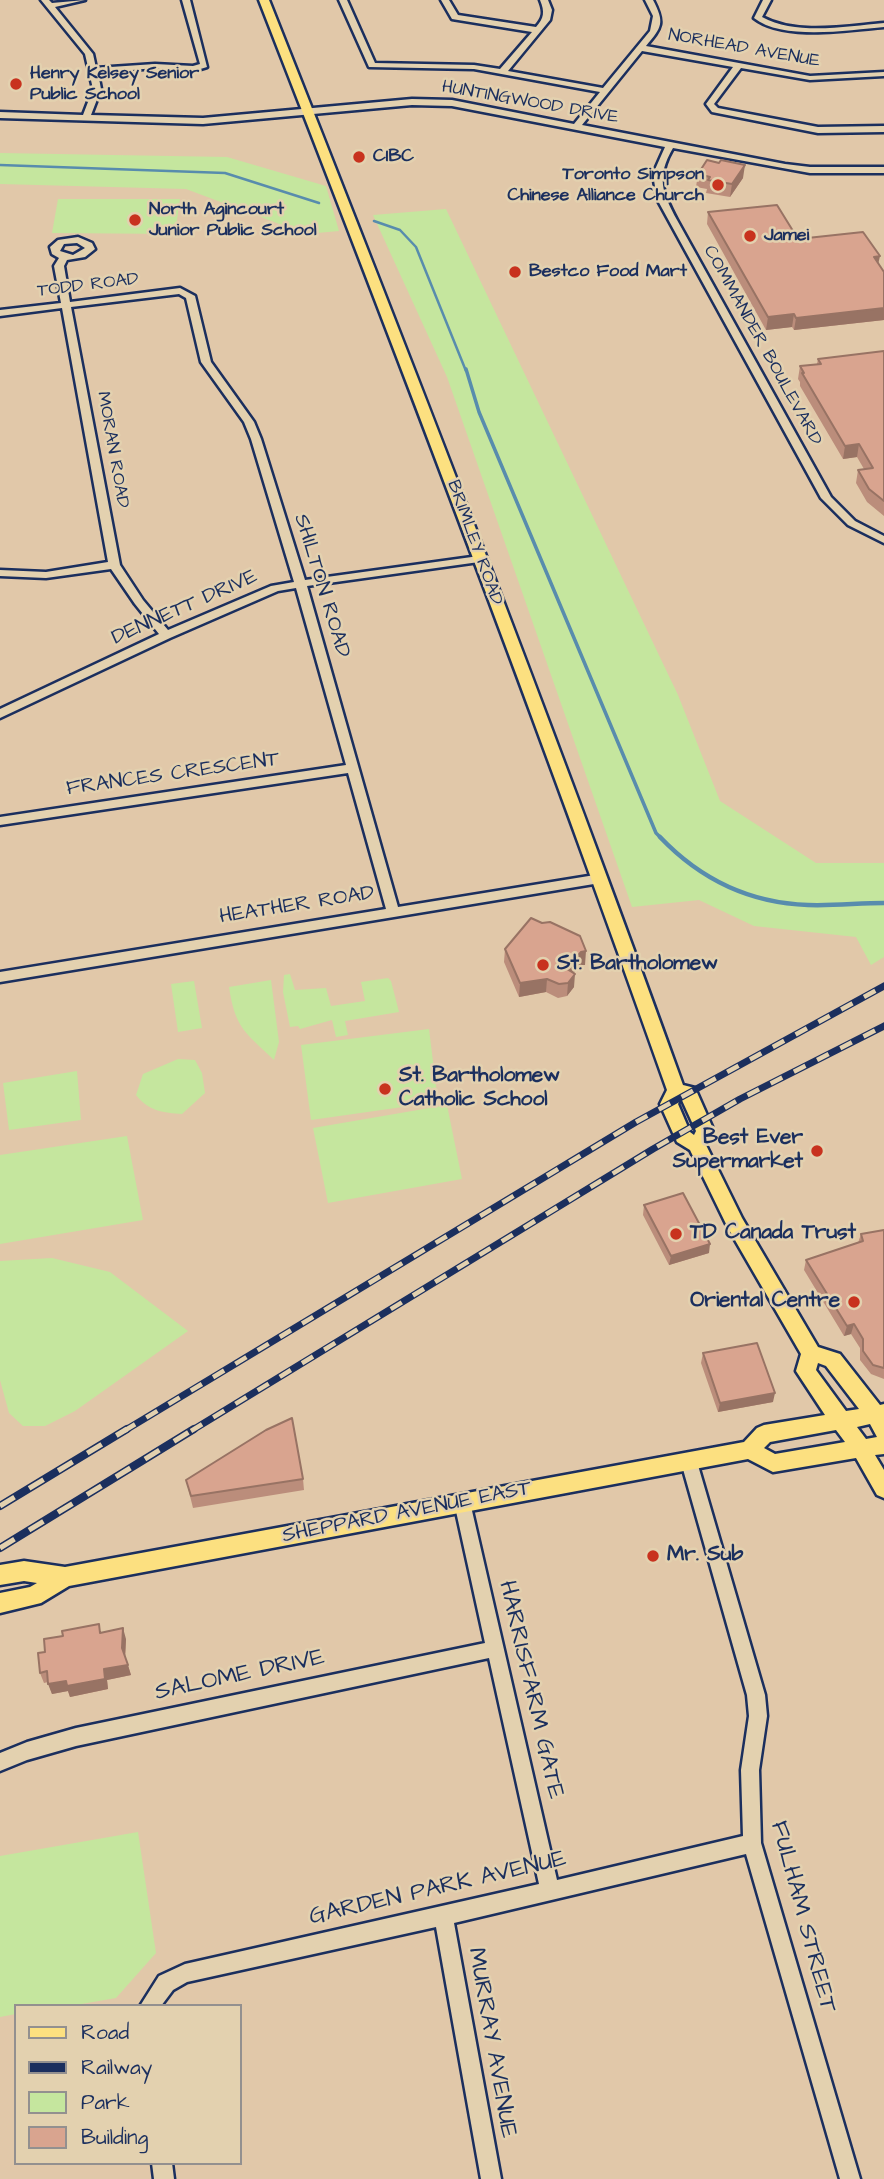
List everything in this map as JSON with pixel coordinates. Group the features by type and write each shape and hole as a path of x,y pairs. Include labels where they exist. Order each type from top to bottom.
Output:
{"main road":[{"name":"BRIMLEY ROAD","path":"264,0 418,390 479,559 601,879 676,1090 669,1104 683,1137 697,1145 735,1223 811,1353 806,1371 842,1421 884,1489"},
{"path":"811,1353 833,1360 881,1420"},
{"name":"SHEPPARD AVENUE EAST","path":"0,1575 24,1571 65,1577 750,1450 764,1434 842,1421 881,1420"},
{"path":"750,1450 773,1463 884,1445"},
{"name":"SHEPPARD AVENUE EAST","path":"0,1603 34,1596 65,1577"}],"street":[{"path":"47,3 81,0"},
{"path":"93,71 147,66 194,69 204,65 186,0"},
{"path":"343,0 372,65 444,64 503,71 606,91"},
{"path":"445,0 455,17 537,30"},
{"path":"503,71 548,13 544,0"},
{"path":"578,126 657,25 657,16 649,0"},
{"path":"768,0 758,18 771,24 836,29 884,25"},
{"path":"47,3 87,50 97,89 86,118"},
{"name":"NORHEAD AVENUE","path":"641,48 823,79 884,74"},
{"path":"738,66 710,104 715,110 818,130 884,128"},
{"name":"HUNTINGWOOD DRIVE","path":"0,115 203,121 412,102 452,103 794,168 884,170"},
{"name":"COMMANDER BOULEVARD","path":"670,145 655,180 659,195 672,220 826,498 842,517 865,532 884,540"},
{"name":"MORAN ROAD","path":"64,257 59,266 114,565 166,635"},
{"name":"TODD ROAD","path":"0,313 180,291"},
{"name":"SHILTON ROAD","path":"180,291 190,296 206,362 249,422 327,670 351,768 393,911"},
{"name":"DENNETT DRIVE","path":"0,714 166,635 275,588 479,559"},
{"path":"0,573 46,575 114,565"},
{"name":"FRANCES CRESCENT","path":"0,821 351,768"},
{"name":"HEATHER ROAD","path":"0,977 601,879"},
{"name":"FULHAM STREET","path":"689,1462 756,1695 758,1716 750,1770 749,1828 752,1843 850,2179"},
{"name":"HARRISFARM GATE","path":"462,1502 550,1890"},
{"name":"SALOME DRIVE","path":"0,1762 76,1737 494,1650"},
{"name":"GARDEN PARK AVENUE","path":"150,2004 166,1983 185,1973 752,1843"},
{"name":"MURRAY AVENUE","path":"443,1916 491,2179"}],"green space":[{"path":"0,153 227,157 326,186 339,231 306,234 186,189 0,184"},
{"path":"58,199 180,199 175,234 52,233"},
{"path":"446,209 678,695 720,801 816,863 884,863 884,957 871,965 856,937 754,926 699,900 632,907 447,377 373,215"},
{"path":"290,974 295,990 326,988 331,1006 365,1001 361,982 388,978 399,1012 345,1021 348,1035 336,1037 332,1020 300,1029 298,1026 290,1027 283,992 284,975"},
{"path":"271,980 279,1042 274,1060 238,1021 229,987"},
{"path":"194,981 202,1028 178,1032 171,984"},
{"path":"429,1029 438,1102 311,1120 301,1045"},
{"path":"178,1059 195,1060 202,1073 205,1093 182,1114 163,1112 146,1105 136,1095 143,1074"},
{"path":"77,1071 81,1120 9,1130 3,1083"},
{"path":"447,1105 462,1179 328,1203 313,1128"},
{"path":"127,1136 143,1220 0,1244 0,1155"},
{"path":"52,1258 110,1272 188,1331 75,1411 45,1426 23,1426 9,1413 0,1380 0,1261"},
{"path":"138,1832 156,1953 116,1998 82,2004 14,2004 14,2014 0,2017 0,1856"}],"building":[{"path":"707,160 745,165 732,184 708,180 710,177 698,174"},
{"path":"777,205 798,239 863,232 880,256 874,257 884,272 884,308 796,318 794,314 768,317 708,212"},
{"path":"884,351 884,501 869,489 858,470 873,468 859,444 845,446 800,366 821,364 818,359"},
{"name":"St. Bartholomew","path":"531,918 542,923 550,922 580,936 586,951 581,952 567,969 575,974 568,983 559,984 547,979 520,983 505,949"},
{"name":"TD Canada Trust","path":"683,1193 710,1244 671,1256 644,1205"},
{"name":"Oriental Centre","path":"884,1230 884,1368 873,1365 863,1351 863,1339 854,1324 847,1326 806,1260 863,1241 861,1234"},
{"path":"757,1343 775,1393 720,1403 703,1353"},
{"path":"292,1418 303,1479 191,1496 186,1480 266,1430"},
{"path":"99,1624 100,1633 123,1628 122,1648 128,1665 104,1669 105,1679 67,1686 66,1681 48,1684 47,1671 40,1673 38,1653 45,1652 44,1639 63,1636 62,1631"}],"waterway":[{"path":"0,165 225,173 319,203"},
{"path":"374,221 400,230 416,247 466,371"},
{"path":"466,369 479,412 656,833 692,865 746,894 808,905 884,903"}],"railway":[{"path":"124,1431 636,1122 884,986"},
{"path":"191,1431 653,1149 740,1099 884,1026"},
{"path":"0,1506 127,1429"},
{"path":"0,1548 194,1429"}],"place":[{"name":"Henry Kelsey Senior Public School","path":"16,84"},
{"name":"CIBC","path":"359,157"},
{"name":"Toronto Simpson Chinese Alliance Church","path":"718,185"},
{"name":"North Agincourt Junior Public School","path":"135,220"},
{"name":"Jamei","path":"750,236"},
{"name":"Bestco Food Mart","path":"515,272"},
{"name":"St. Bartholomew","path":"543,965"},
{"name":"St. Bartholomew Catholic School","path":"385,1089"},
{"name":"Best Ever Supermarket","path":"817,1151"},
{"name":"TD Canada Trust","path":"676,1234"},
{"name":"Oriental Centre","path":"854,1302"},
{"name":"Mr. Sub","path":"653,1556"}]}
